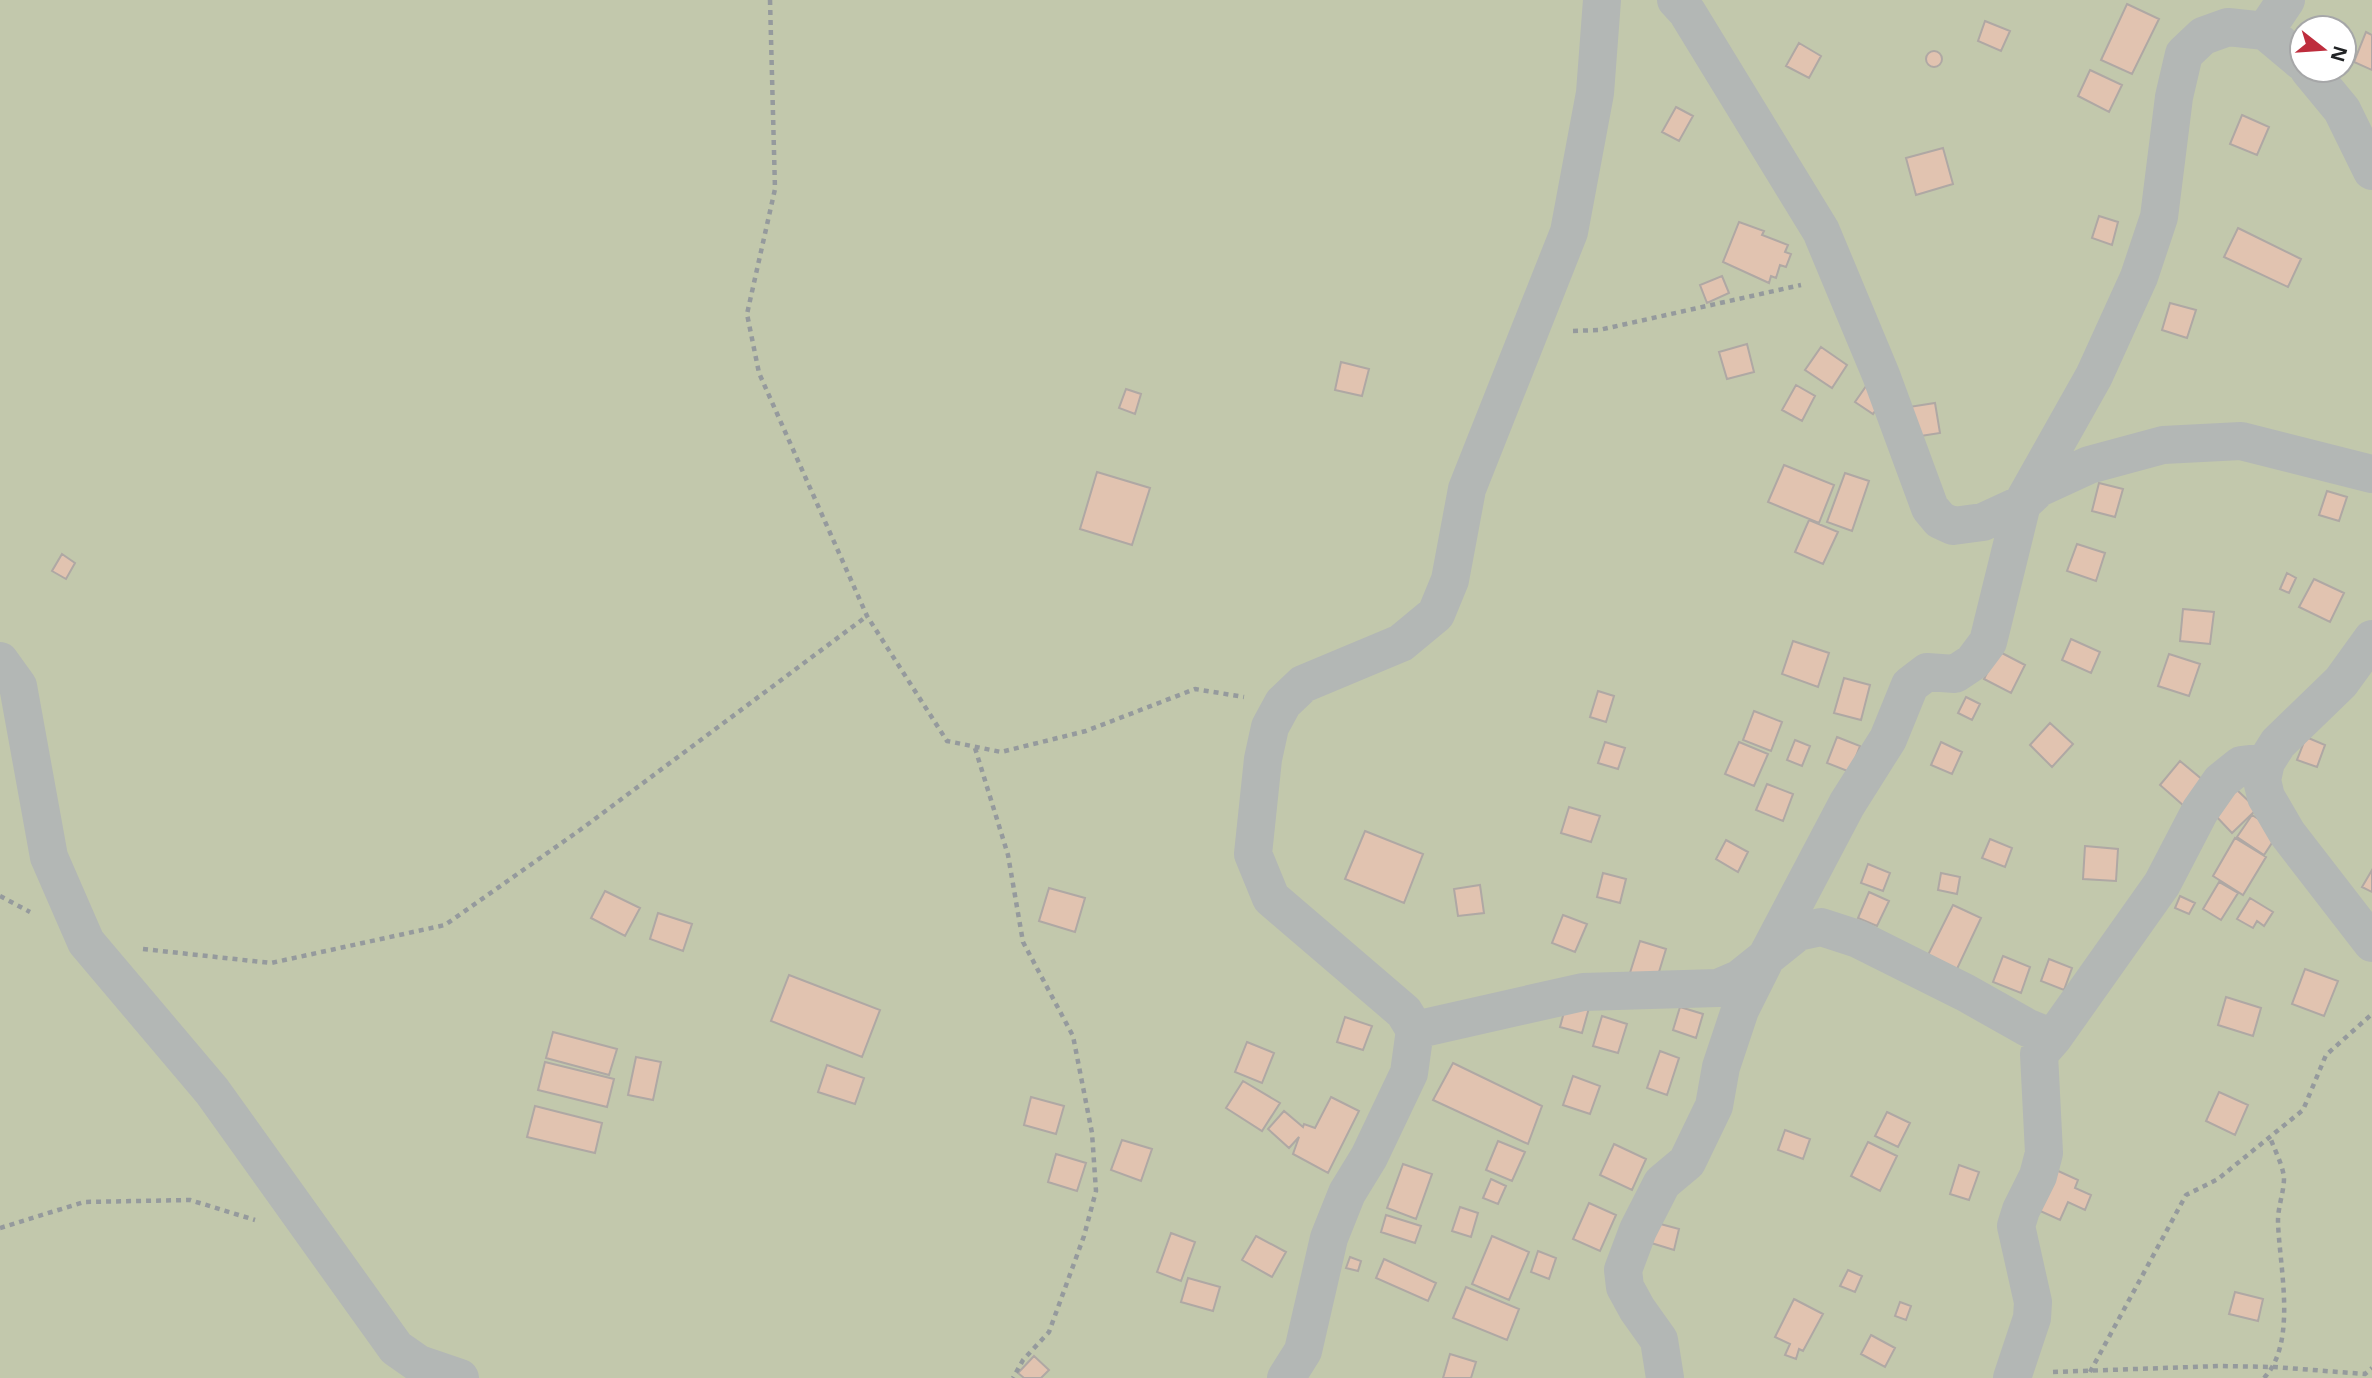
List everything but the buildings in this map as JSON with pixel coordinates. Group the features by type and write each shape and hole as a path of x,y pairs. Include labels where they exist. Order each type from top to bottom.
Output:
{"street":[{"path":"1286,1378 1303,1351 1329,1238 1346,1193 1375,1145 1409,1073 1415,1030 1404,1012 1271,898 1253,854 1263,759 1270,727 1283,703 1303,684 1401,643 1436,614 1450,580 1467,489 1569,232 1595,93 1602,0"},
{"path":"1676,0 1687,12 1821,231 1881,375 1930,508 1940,520 1953,526 1968,525 2022,504 2039,488 2089,465 2163,445 2241,441 2372,474"},
{"path":"2265,31 2286,0"},
{"path":"1665,1378 1659,1340 1625,1287 1623,1270 1662,1183 1687,1162 1714,1106 1721,1067 1740,1010 1847,804 1864,781 1888,739 1910,685 1927,672 1955,674 1973,662 1988,642 2022,504 2094,376 2139,277 2159,217 2174,97 2184,54 2203,36 2228,27 2265,31 2288,50"},
{"path":"2321,84 2342,110 2372,170"},
{"path":"2372,639 2341,682 2294,725 2266,762 2262,780 2266,797 2287,833 2372,943"},
{"path":"0,661 18,685 49,857 86,942 212,1091 396,1348 419,1364 460,1378"},
{"path":"2013,1375 2032,1318 2033,1302 2016,1226 2038,1176 2044,1153 2039,1054 2162,884 2200,810 2221,781 2241,765 2266,762"},
{"path":"1415,1030 1583,992 1718,988 1739,979 1798,932 1821,927 1841,931 2053,1038"}],"path":[{"path":"770,0 775,189 747,314 759,373 867,616 947,741 1001,752 1086,731 1195,689 1283,703"},
{"path":"1530,332 1599,330 1729,304 1839,276"},
{"path":"86,942 271,962 445,925 580,830 867,616"},
{"path":"974,747 1008,855 1023,942 1073,1036 1092,1133 1096,1191 1084,1236 1049,1332 1023,1360 1013,1378"},
{"path":"2091,1372 2186,1195 2217,1179 2303,1110 2326,1055 2372,1014"},
{"path":"2264,1378 2274,1367 2283,1315 2283,1262 2278,1220 2284,1176 2270,1137"},
{"path":"0,1228 84,1202 190,1200 256,1220"},
{"path":"2013,1375 2274,1367 2365,1374 2372,1368"}],"green space":[{"path":"0,0 2372,0 2372,1378 0,1378"}]}
